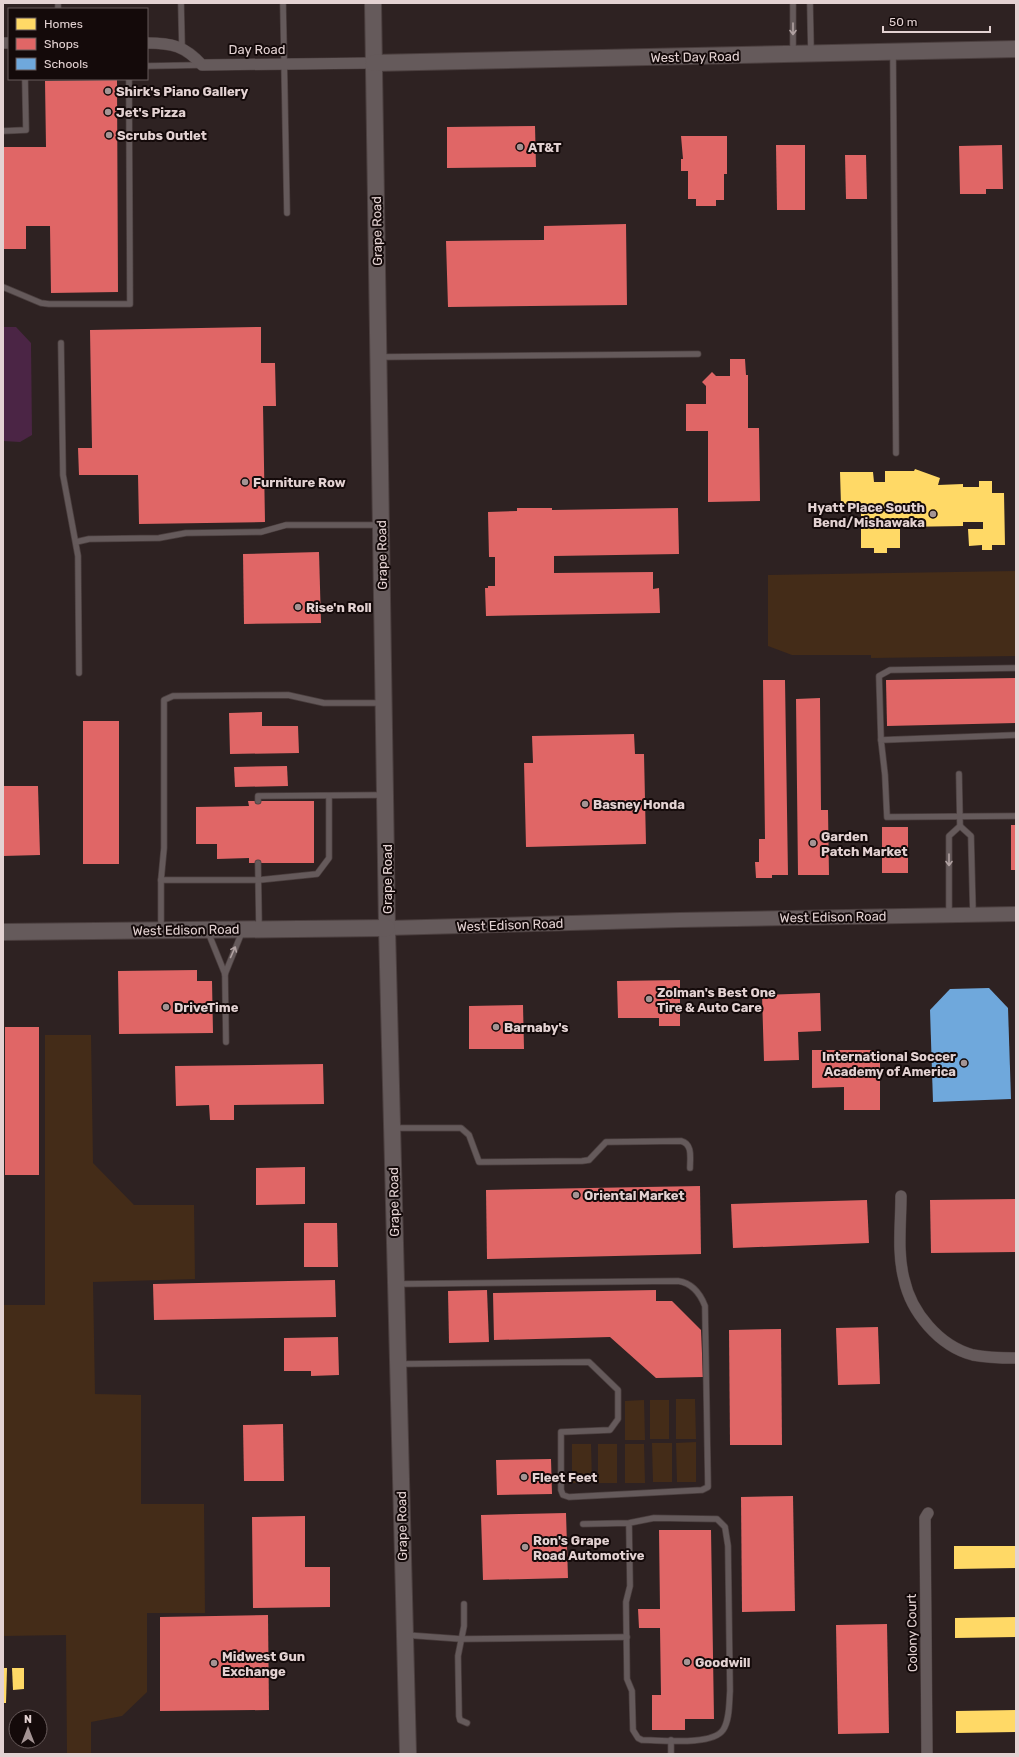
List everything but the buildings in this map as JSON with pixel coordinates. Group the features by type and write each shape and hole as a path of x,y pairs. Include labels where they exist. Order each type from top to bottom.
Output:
{"main road":[{"name":"Grape Road","path":"373,3 385,703 387,928 408,1754"},
{"name":"West Day Road","path":"374,63 811,55 1016,49"},
{"name":"West Edison Road","path":"3,932 387,928"}],"street":[{"path":"148,43 174,45 182,48 192,54 202,65"},
{"name":"Day Road","path":"202,65 374,63"},
{"name":"West Edison Road","path":"387,928 679,920 1016,914"},
{"path":"901,1196 903,1278 909,1297 918,1314 939,1335 972,1354 994,1359 1016,1358"},
{"name":"Colony Court","path":"927,1754 925,1518 928,1513"}],"lane":[{"path":"182,3 182,48"},
{"path":"283,3 287,213"},
{"path":"793,3 793,55"},
{"path":"810,3 811,55"},
{"path":"893,53 896,453"},
{"path":"148,66 202,65"},
{"path":"3,130 26,130 25,80"},
{"path":"3,287 41,303 48,304 130,304 129,80"},
{"path":"61,343 63,475 68,508 76,542 79,673"},
{"path":"379,357 698,354"},
{"path":"76,542 90,538 159,538 186,533 261,532 286,525 382,525"},
{"path":"1016,668 890,670 879,676 881,740 885,775 887,817 1016,816"},
{"path":"161,930 161,880 164,848 164,700 173,696 288,696 324,703 385,703"},
{"path":"881,740 1016,735"},
{"path":"959,774 960,826 971,836 973,915"},
{"path":"258,801 258,796 386,795"},
{"path":"161,880 259,880 317,874 329,858 329,796"},
{"path":"949,916 949,836 960,826"},
{"path":"258,863 259,929"},
{"path":"207,930 225,974 226,1042"},
{"path":"225,974 243,930"},
{"path":"392,1128 460,1128 469,1135 479,1162 582,1161 589,1160 606,1142 681,1141 686,1142 688,1146 690,1168"},
{"path":"396,1284 685,1282 697,1291 703,1302 705,1315 708,1483 706,1489 565,1496 561,1493 560,1432 610,1430 618,1419 618,1390 589,1362 398,1364"},
{"path":"583,1524 629,1523 654,1518 711,1518 721,1522 727,1533 730,1679 728,1713 724,1729 719,1734 711,1738 642,1740 638,1738 633,1730 632,1691 627,1679 626,1602 630,1586 629,1523"},
{"path":"464,1604 464,1626 460,1638 458,1656 459,1716 460,1720 467,1723"},
{"path":"405,1635 460,1638 627,1637"},
{"path":"671,1740 671,1754"}],"shaded area":[{"path":"3,327 16,327 31,343 32,435 20,442 3,441"},
{"path":"1016,571 1016,656 871,658 871,655 792,655 768,646 768,575"},
{"path":"45,1035 91,1035 93,1163 134,1205 194,1205 195,1279 93,1282 95,1394 141,1395 141,1504 204,1504 205,1613 147,1613 147,1692 122,1716 91,1722 91,1754 67,1754 66,1635 3,1636 3,1305 45,1305"},
{"path":"676,1399 695,1399 696,1439 676,1439"},
{"path":"644,1400 645,1440 625,1440 625,1401"},
{"path":"650,1400 669,1400 669,1439 650,1439"},
{"path":"696,1442 696,1482 677,1482 676,1443"},
{"path":"652,1443 672,1443 672,1482 653,1482"},
{"path":"572,1444 591,1444 592,1483 572,1483"},
{"path":"598,1444 617,1444 617,1483 598,1483"},
{"path":"625,1444 644,1444 645,1483 625,1483"}],"place":[{"name":"Shirk's Piano Gallery","path":"108,91"},
{"name":"Jet's Pizza","path":"108,112"},
{"name":"Scrubs Outlet","path":"109,135"},
{"name":"AT&T","path":"520,147"},
{"name":"Furniture Row","path":"245,482"},
{"name":"Hyatt Place South Bend/Mishawaka","path":"933,514"},
{"name":"Rise'n Roll","path":"298,607"},
{"name":"Basney Honda","path":"585,804"},
{"name":"Garden Patch Market","path":"813,843"},
{"name":"Zolman's Best One Tire & Auto Care","path":"649,999"},
{"name":"DriveTime","path":"166,1007"},
{"name":"Barnaby's","path":"496,1027"},
{"name":"International Soccer Academy of America","path":"964,1063"},
{"name":"Oriental Market","path":"576,1195"},
{"name":"Fleet Feet","path":"524,1477"},
{"name":"Ron's Grape Road Automotive","path":"525,1547"},
{"name":"Goodwill","path":"687,1662"},
{"name":"Midwest Gun Exchange","path":"214,1663"}]}
